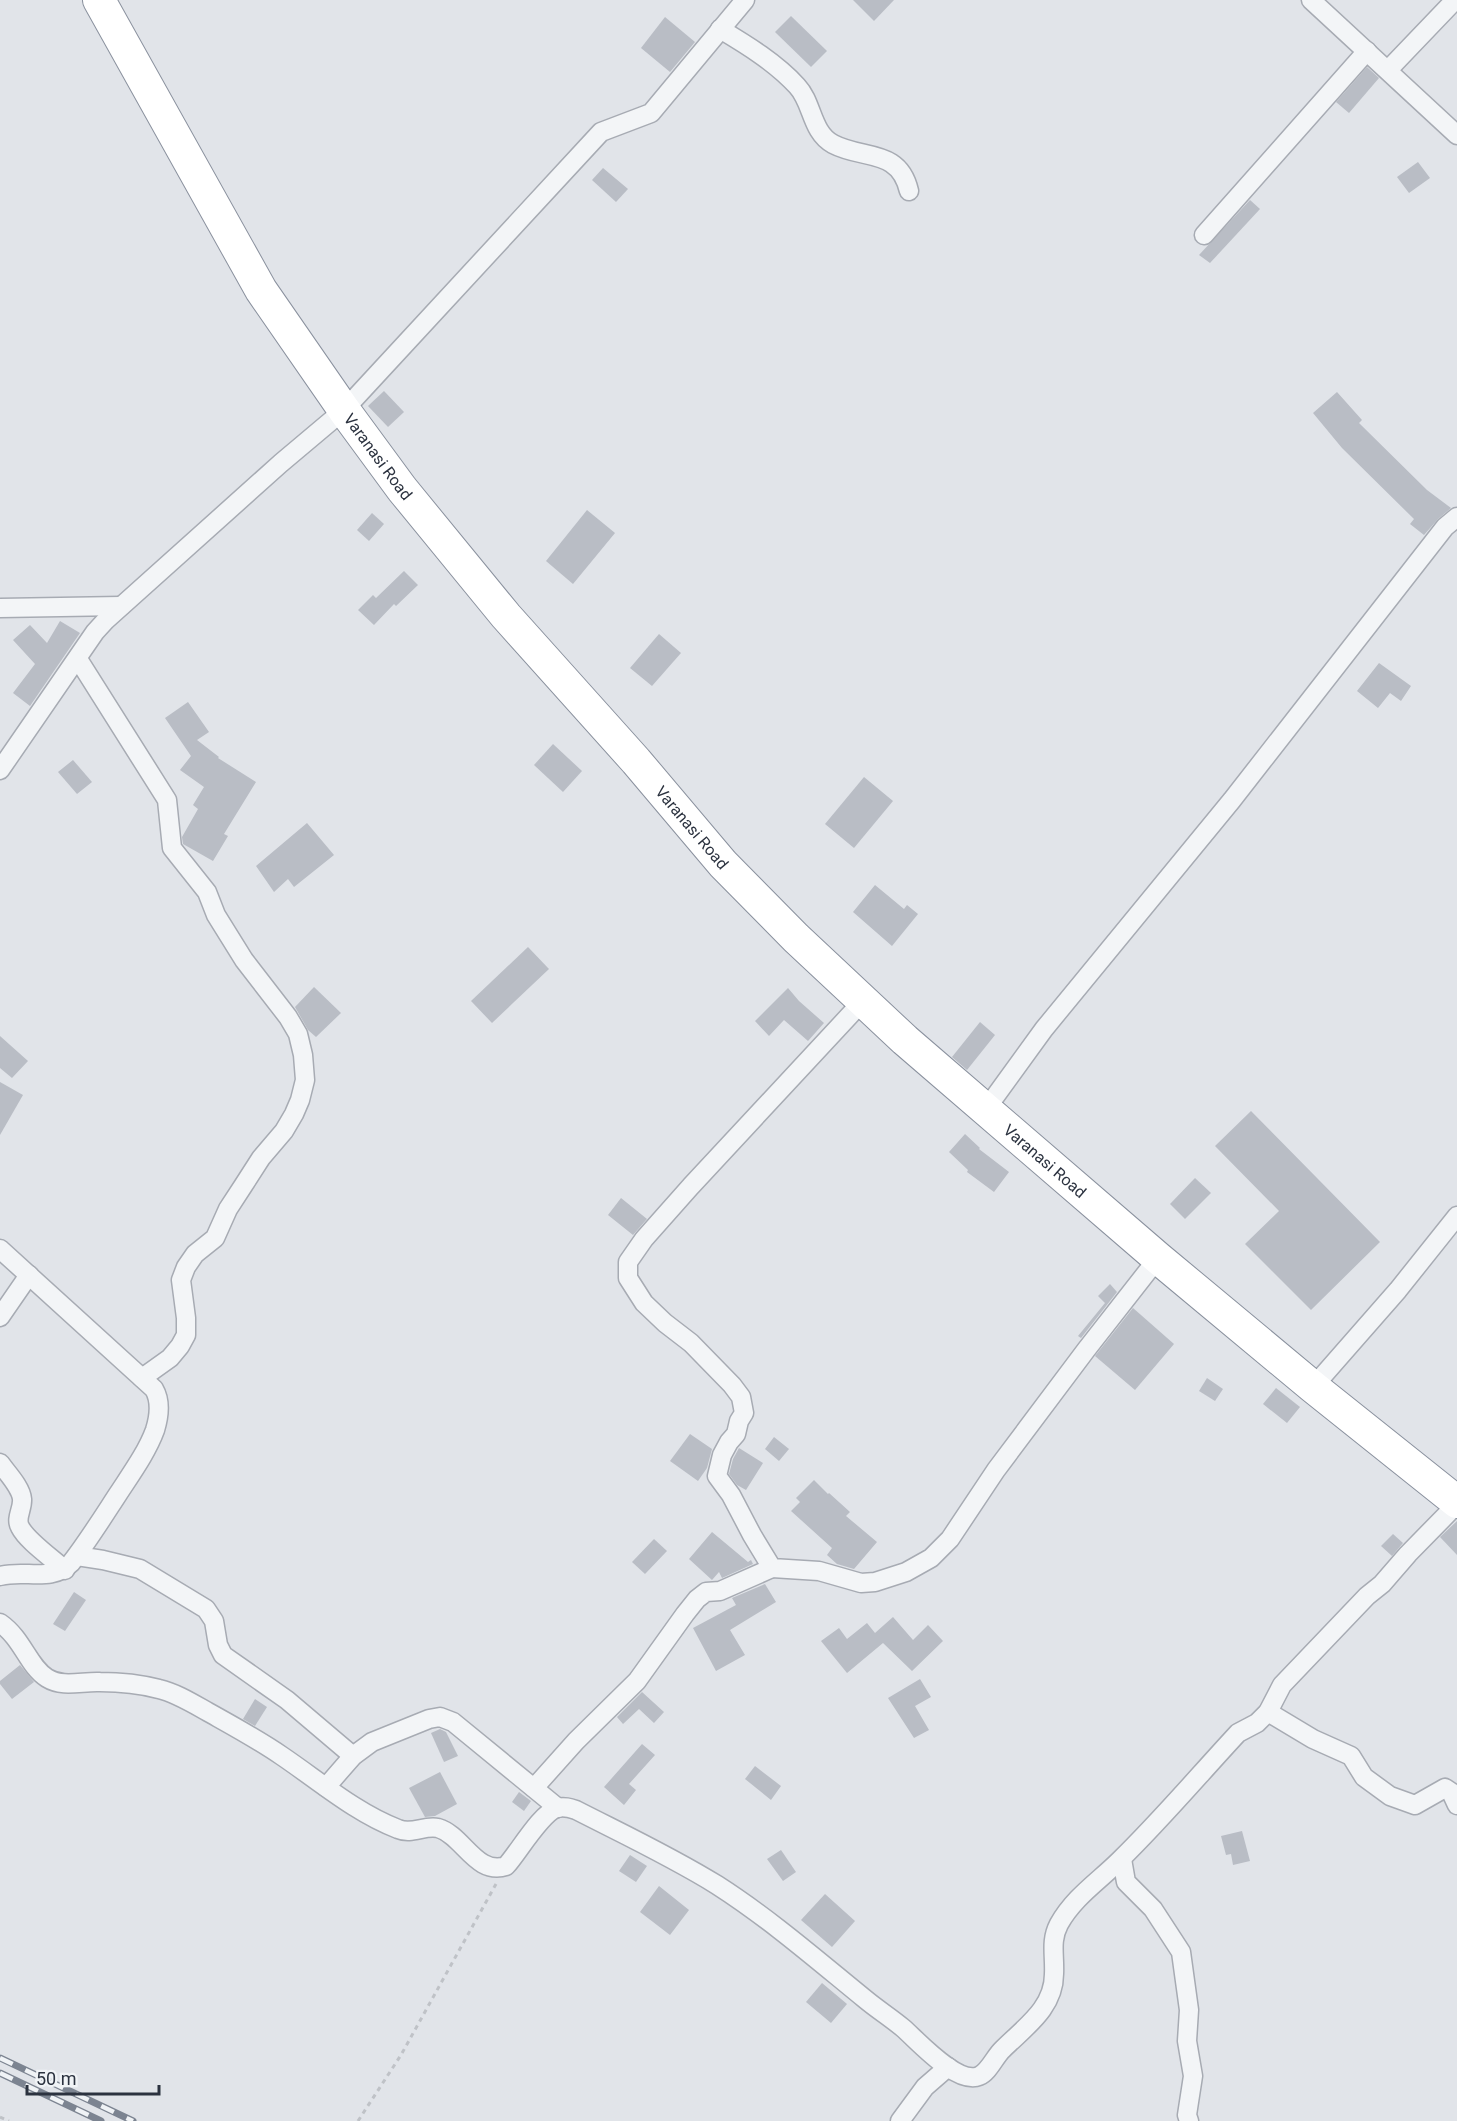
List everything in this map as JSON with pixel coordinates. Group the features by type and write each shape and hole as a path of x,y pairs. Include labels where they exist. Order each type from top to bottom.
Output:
{"highway":[{"name":"Varanasi Road","path":"99,0 261,291 344,411 402,489 500,609 636,761 715,855 796,938 986,1109 1158,1258 1457,1503"}],"street":[{"path":"0,770 95,632 281,463 344,411 601,132 651,113 745,0"},
{"path":"1311,0 1457,135"},
{"path":"1388,70 1455,0"},
{"path":"720,29 779,69 798,86 804,94 822,135 832,143 888,161 903,174 909,191"},
{"path":"1204,235 1367,51"},
{"path":"986,1109 1044,1029 1232,800 1445,527 1457,517"},
{"path":"0,608 121,606"},
{"path":"78,659 167,800 172,848 207,892 216,915 244,960 288,1017 298,1034 303,1055 305,1080 294,1114 284,1131 261,1158 228,1209 215,1238 195,1254 186,1267 181,1280 186,1335 170,1358 142,1378"},
{"path":"772,1568 731,1495 717,1476 722,1455 736,1434 739,1421 744,1413 741,1396 691,1343 644,1303 634,1289 627,1270 628,1262 644,1239 746,1125 863,1000"},
{"path":"1313,1387 1398,1290 1457,1216"},
{"path":"0,1249 158,1395 155,1430 133,1470 70,1563 56,1574 0,1576"},
{"path":"534,1788 576,1741 637,1681 685,1614 706,1592 720,1592 772,1568 819,1570 861,1583 875,1582 906,1572 931,1558 950,1539 996,1470 1158,1258"},
{"path":"0,1317 29,1275"},
{"path":"0,1463 21,1493 23,1502 18,1519 19,1526 26,1535 70,1563 114,1562 140,1569 206,1609 214,1622 218,1645 223,1655 287,1700 353,1756"},
{"path":"0,1623 14,1635 31,1661 46,1678 58,1683 102,1682 145,1685 177,1695 253,1737 376,1818 400,1830 410,1832 437,1828 447,1833 489,1867 498,1869 506,1866 543,1819 558,1808 567,1807 576,1810 716,1885 804,1948 948,2067 968,2078 977,2077 983,2073 1049,2000 1054,1974 1052,1946 1058,1926 1078,1898 1122,1859 1238,1733 1257,1723 1268,1712 1282,1685 1367,1596 1382,1584 1457,1503"},
{"path":"1268,1712 1313,1739 1351,1756 1364,1777 1390,1796 1415,1805 1445,1788 1451,1792 1457,1805"},
{"path":"326,1786 363,1748 383,1737 429,1719 440,1718 453,1722 558,1808"},
{"path":"1122,1859 1126,1882 1153,1909 1181,1952 1189,2010 1187,2041 1193,2076 1187,2115 1189,2121"},
{"path":"900,2121 925,2087 948,2067"}],"path":[{"path":"358,2121 406,2047 506,1866"},
{"path":"0,2117 9,2121"}],"building":[{"path":"853,0 894,0 874,21"},
{"path":"791,16 827,51 811,67 775,32"},
{"path":"665,17 695,42 670,72 641,48"},
{"path":"1367,67 1379,78 1349,113 1336,102"},
{"path":"1418,162 1430,178 1409,193 1397,177"},
{"path":"603,168 628,189 616,202 592,180"},
{"path":"1250,200 1260,209 1210,263 1199,255"},
{"path":"384,391 404,412 388,427 368,406"},
{"path":"1337,392 1362,420 1359,423 1427,490 1451,508 1424,535 1410,524 1414,519 1342,448 1313,413"},
{"path":"587,510 615,533 573,584 546,561"},
{"path":"372,513 384,524 369,541 357,530"},
{"path":"404,571 418,585 396,606 394,604 374,625 358,610 373,595 376,598"},
{"path":"60,621 80,633 30,706 13,693 35,664 13,640 30,625 47,643"},
{"path":"659,634 681,653 652,686 630,668"},
{"path":"1379,663 1411,686 1401,701 1390,693 1378,708 1357,691"},
{"path":"188,702 209,732 197,740 218,758 256,782 224,834 228,836 213,861 183,844 182,837 198,809 193,805 204,787 180,770 191,756 165,718"},
{"path":"553,744 582,771 563,792 534,765"},
{"path":"73,760 92,782 77,794 58,772"},
{"path":"864,777 893,801 854,848 825,824"},
{"path":"307,823 334,855 294,887 288,879 274,892 256,866"},
{"path":"875,885 904,909 907,905 918,914 892,946 853,912"},
{"path":"528,947 549,969 492,1023 471,1001"},
{"path":"314,987 341,1013 316,1037 308,1030 295,1007"},
{"path":"788,988 824,1023 808,1041 784,1020 769,1036 755,1021"},
{"path":"980,1022 995,1035 967,1070 952,1057"},
{"path":"0,1036 28,1061 12,1078 0,1068"},
{"path":"0,1082 23,1095 0,1135"},
{"path":"1251,1111 1380,1242 1311,1310 1245,1244 1279,1211 1215,1146"},
{"path":"965,1134 979,1149 1009,1172 994,1192 967,1172 968,1170 949,1152"},
{"path":"1195,1178 1211,1193 1185,1219 1170,1204"},
{"path":"621,1198 647,1219 633,1235 608,1215"},
{"path":"1110,1284 1117,1292 1081,1338 1078,1336 1105,1303 1098,1296"},
{"path":"1133,1308 1174,1344 1135,1390 1095,1356"},
{"path":"1207,1378 1223,1389 1215,1401 1199,1391"},
{"path":"1276,1388 1300,1407 1287,1423 1263,1404"},
{"path":"690,1434 712,1449 707,1468 698,1481 670,1461"},
{"path":"774,1437 789,1449 779,1461 765,1449"},
{"path":"739,1448 763,1463 746,1490 737,1485 729,1474"},
{"path":"814,1480 850,1512 846,1516 877,1542 854,1569 837,1564 827,1555 832,1548 791,1511 800,1502 796,1498"},
{"path":"1457,1521 1457,1555 1440,1537"},
{"path":"712,1532 748,1562 751,1560 753,1564 722,1578 719,1572 712,1580 689,1559"},
{"path":"1393,1534 1403,1543 1392,1556 1381,1546"},
{"path":"654,1539 667,1551 645,1574 632,1562"},
{"path":"765,1584 776,1602 730,1630 745,1655 716,1671 693,1628 736,1605 732,1598"},
{"path":"74,1592 86,1600 65,1631 53,1624"},
{"path":"893,1617 913,1640 928,1625 943,1641 912,1671 883,1643 847,1673 821,1641 839,1628 847,1639 867,1623 875,1633"},
{"path":"20,1665 34,1682 12,1699 0,1681"},
{"path":"920,1679 931,1697 915,1706 929,1730 914,1738 888,1698"},
{"path":"642,1692 664,1712 654,1723 639,1709 623,1724 617,1717"},
{"path":"255,1699 267,1707 255,1726 243,1719"},
{"path":"440,1729 446,1732 458,1756 444,1762 431,1733"},
{"path":"642,1744 655,1755 629,1784 636,1790 624,1805 604,1787"},
{"path":"755,1766 781,1786 771,1800 745,1779"},
{"path":"440,1772 457,1804 435,1816 425,1817 409,1788"},
{"path":"519,1792 531,1801 524,1811 512,1802"},
{"path":"1242,1831 1250,1861 1233,1865 1231,1854 1226,1855 1221,1836"},
{"path":"781,1850 796,1872 783,1881 767,1859"},
{"path":"630,1855 647,1866 636,1882 619,1871"},
{"path":"659,1886 689,1910 670,1935 640,1912"},
{"path":"825,1894 855,1921 832,1947 801,1920"},
{"path":"822,1983 847,2004 831,2023 806,2002"}],"railway":[{"path":"0,2058 133,2121"},
{"path":"0,2073 101,2121"}]}
